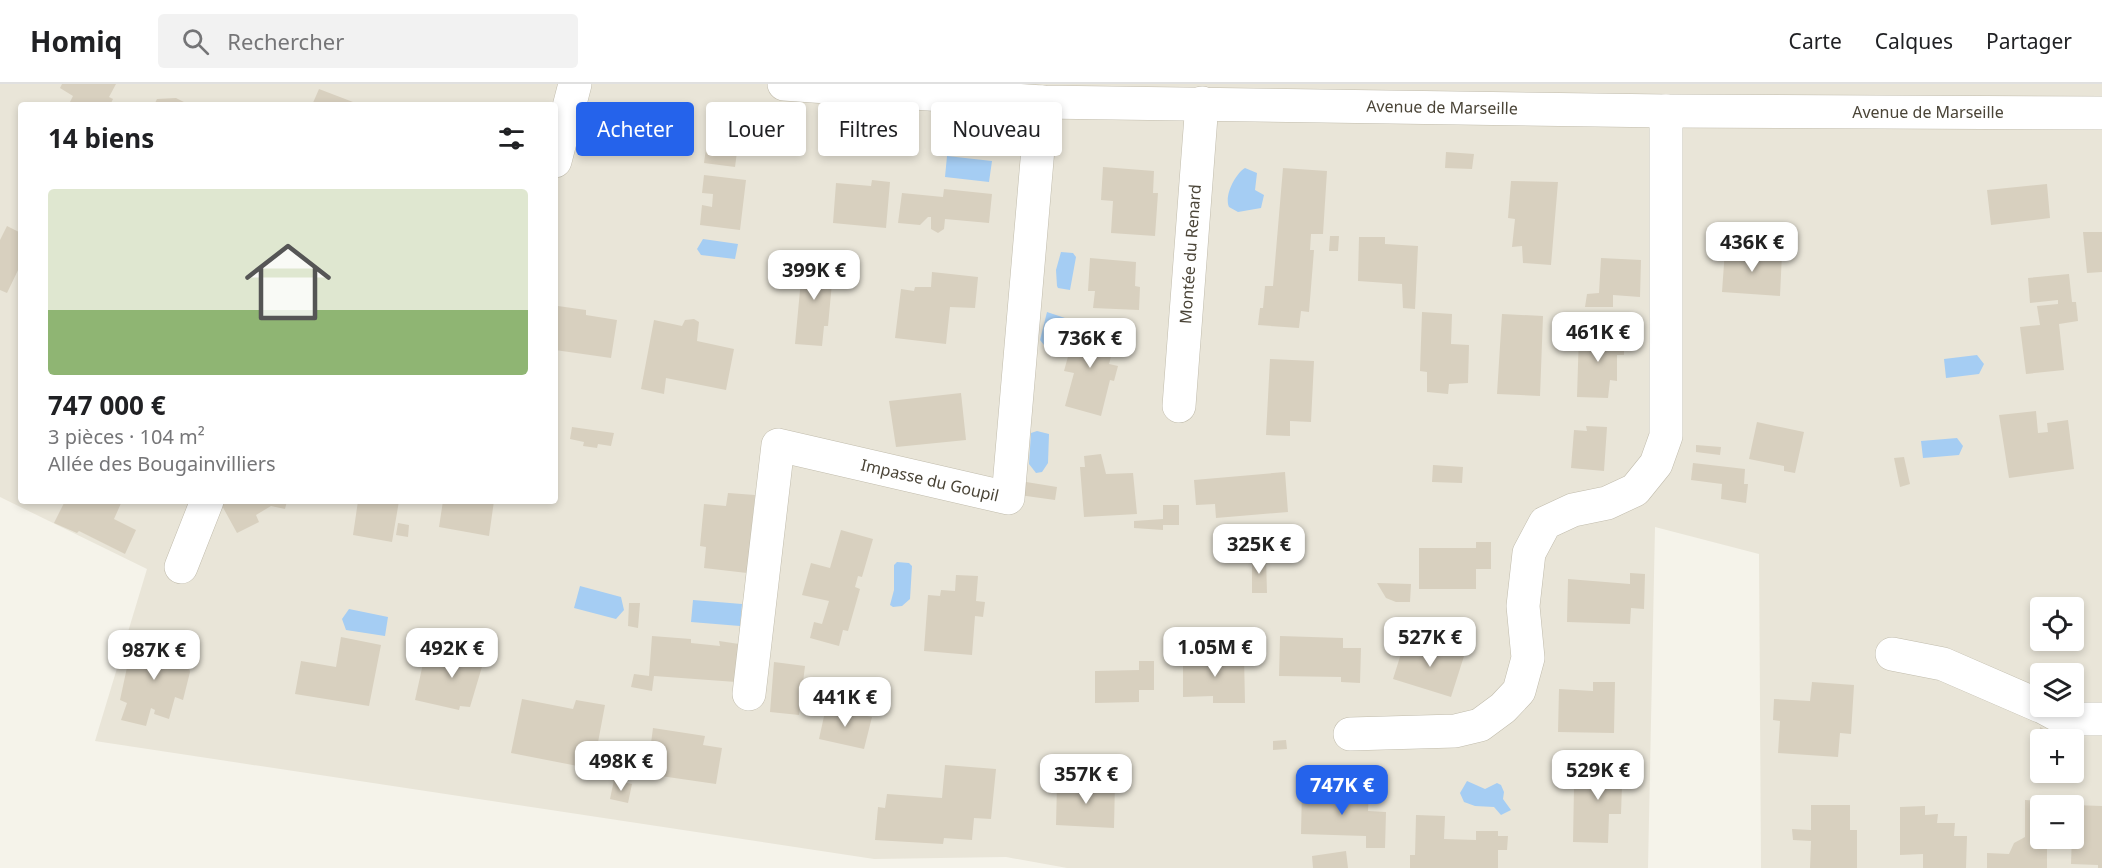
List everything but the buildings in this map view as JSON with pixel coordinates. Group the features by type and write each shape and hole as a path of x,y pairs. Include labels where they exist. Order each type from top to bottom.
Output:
{"street":[{"path":"558,149 575,84"},
{"name":"Avenue de Marseille","path":"784,84 1042,102 1130,94 1202,103 1666,111 2102,113"},
{"name":"Montée du Renard","path":"1179,406 1202,103"},
{"path":"1350,734 1455,731 1480,725 1503,708 1519,691 1528,658 1522,606 1529,553 1545,523 1573,510 1607,503 1635,490 1656,464 1666,436 1666,111"},
{"name":"Impasse du Goupil","path":"749,694 778,445 1008,498 1037,156"},
{"path":"181,567 206,504"},
{"path":"1892,654 1943,664 2030,702"},
{"path":"2063,717 2102,719"}],"shaded area":[{"path":"0,84 2102,84 2102,868 1761,868 1759,554 1655,527 1648,868 1067,868 1006,857 874,859 95,741 147,569 0,497"}],"water":[{"path":"947,156 992,161 989,182 945,177"},
{"path":"1245,168 1257,173 1255,190 1264,195 1261,208 1238,212 1229,207 1228,197 1234,180"},
{"path":"703,239 738,244 735,259 701,255 697,249"},
{"path":"1061,252 1073,253 1076,257 1070,290 1057,286 1056,270"},
{"path":"1047,312 1065,318 1059,345 1048,350 1040,340"},
{"path":"1977,355 1984,364 1979,374 1946,378 1944,359"},
{"path":"1037,431 1049,434 1048,463 1042,472 1036,473 1029,464 1031,433"},
{"path":"1957,438 1963,446 1959,455 1923,458 1921,441"},
{"path":"897,562 909,563 912,566 910,599 902,606 893,607 890,605 894,590 894,565"},
{"path":"580,586 621,597 624,610 616,619 574,608"},
{"path":"693,600 742,604 740,626 691,622"},
{"path":"349,609 388,617 385,636 346,630 342,619"},
{"path":"1467,781 1485,789 1497,783 1501,785 1504,792 1503,799 1511,810 1501,815 1494,807 1475,806 1464,802 1460,793"}]}
